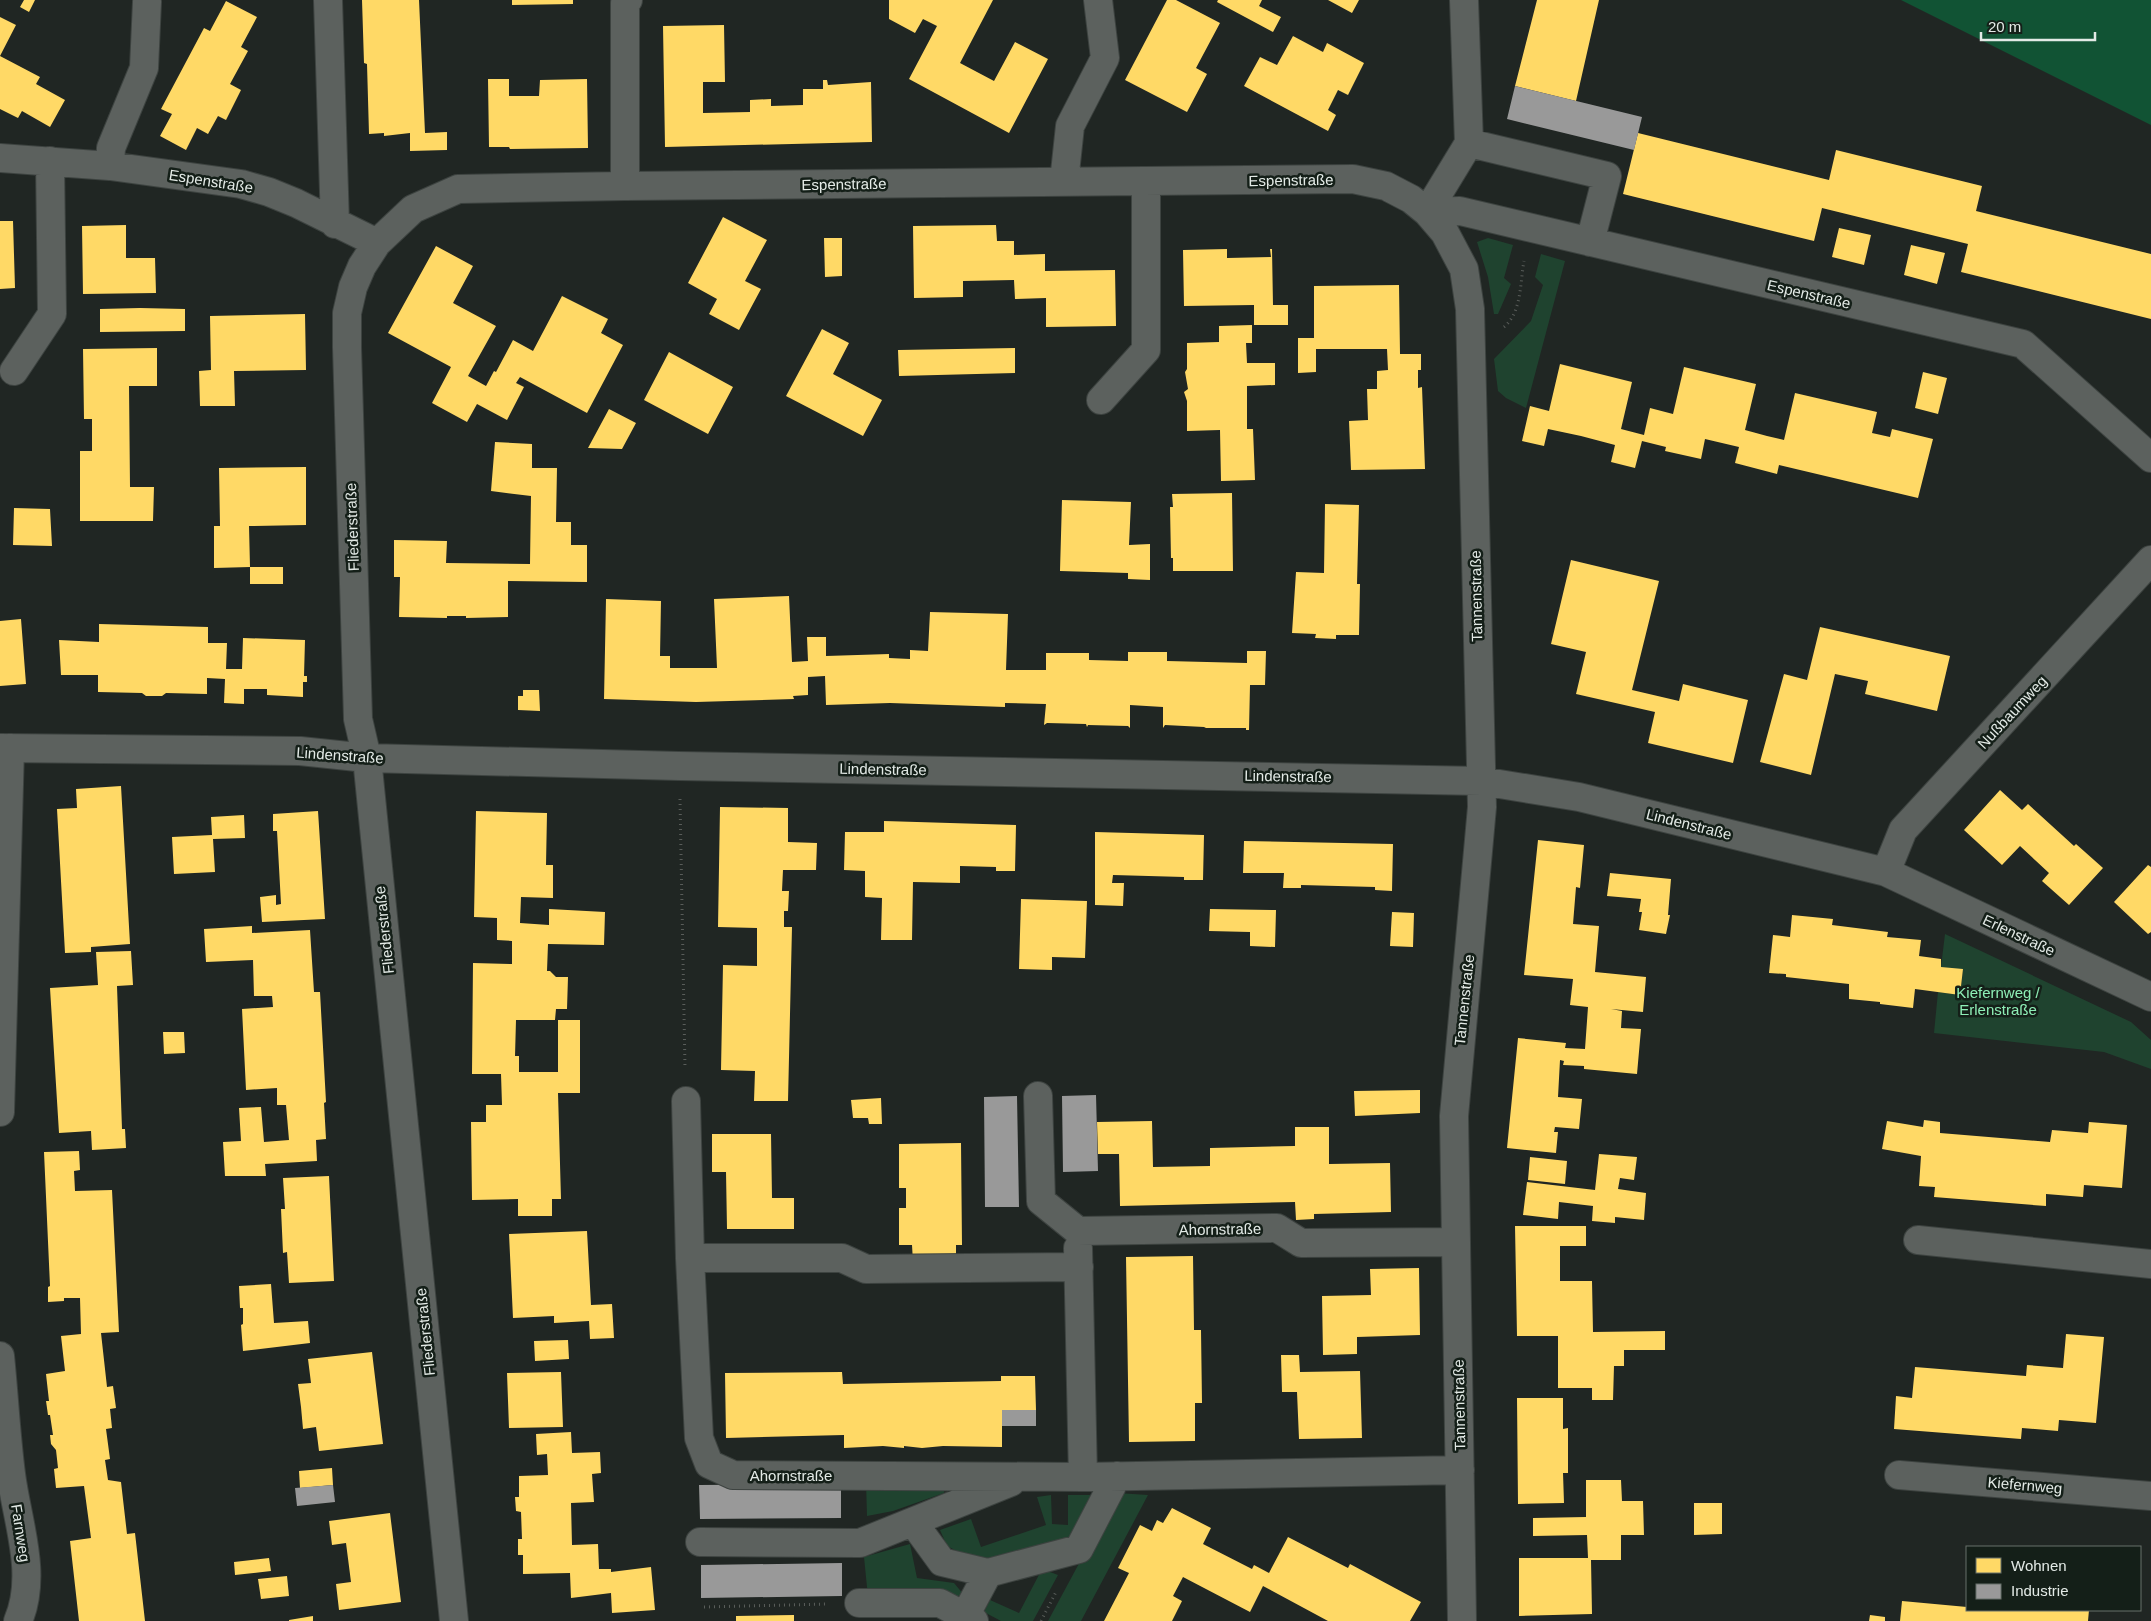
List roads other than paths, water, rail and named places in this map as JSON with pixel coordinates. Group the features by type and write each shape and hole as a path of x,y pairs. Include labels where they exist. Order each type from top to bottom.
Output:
{"street":[{"path":"328,0 335,224"},
{"path":"625,186 625,3 628,0"},
{"path":"1064,182 1070,126 1105,58 1098,0"},
{"path":"1427,212 1469,143 1464,0"},
{"path":"110,166 111,148 144,68 147,2"},
{"path":"1469,143 1607,176 1590,242"},
{"name":"Espenstraße","path":"0,158 110,166 241,184 269,192 296,203 335,224 377,243 413,209 458,189 1353,179 1386,186 1411,200 1427,212 1445,233 1464,268 1470,309 1471,380"},
{"path":"14,371 52,314 50,161"},
{"path":"1101,400 1146,350 1146,182"},
{"name":"Espenstraße","path":"1427,212 1460,211 2022,344 2151,458"},
{"name":"Fliederstraße","path":"377,243 362,266 353,287 347,313 358,719 367,758 454,1621"},
{"name":"Tannenstraße","path":"1462,1621 1454,1116 1482,807 1471,380"},
{"name":"Nußbaumweg","path":"1886,872 1903,830 2151,560"},
{"path":"0,1112 5,748"},
{"name":"Lindenstraße","path":"5,748 300,751 367,758 680,766 1481,781 1579,797 1886,872"},
{"name":"Erlenstraße","path":"1886,872 2151,997"},
{"path":"1038,1096 1041,1201 1078,1231 1083,1477"},
{"name":"Ahornstraße","path":"686,1101 690,1258 699,1438 709,1464 733,1475 1083,1477 1460,1470"},
{"name":"Ahornstraße","path":"1078,1231 1277,1228 1302,1243 1455,1242"},
{"path":"1918,1240 2151,1264"},
{"path":"690,1258 842,1258 866,1269 1079,1268"},
{"name":"Farnweg","path":"0,1356 11,1475 27,1567 18,1621"},
{"name":"Kiefernweg","path":"1898,1474 2151,1496"},
{"path":"912,1522 942,1562 988,1573 1078,1549 1116,1476"},
{"path":"700,1542 860,1543 1024,1477"},
{"path":"859,1603 940,1603 970,1619 988,1573"}],"park label":[{"name":"Kiefernweg / Erlenstraße","path":"1998,1000"}]}
